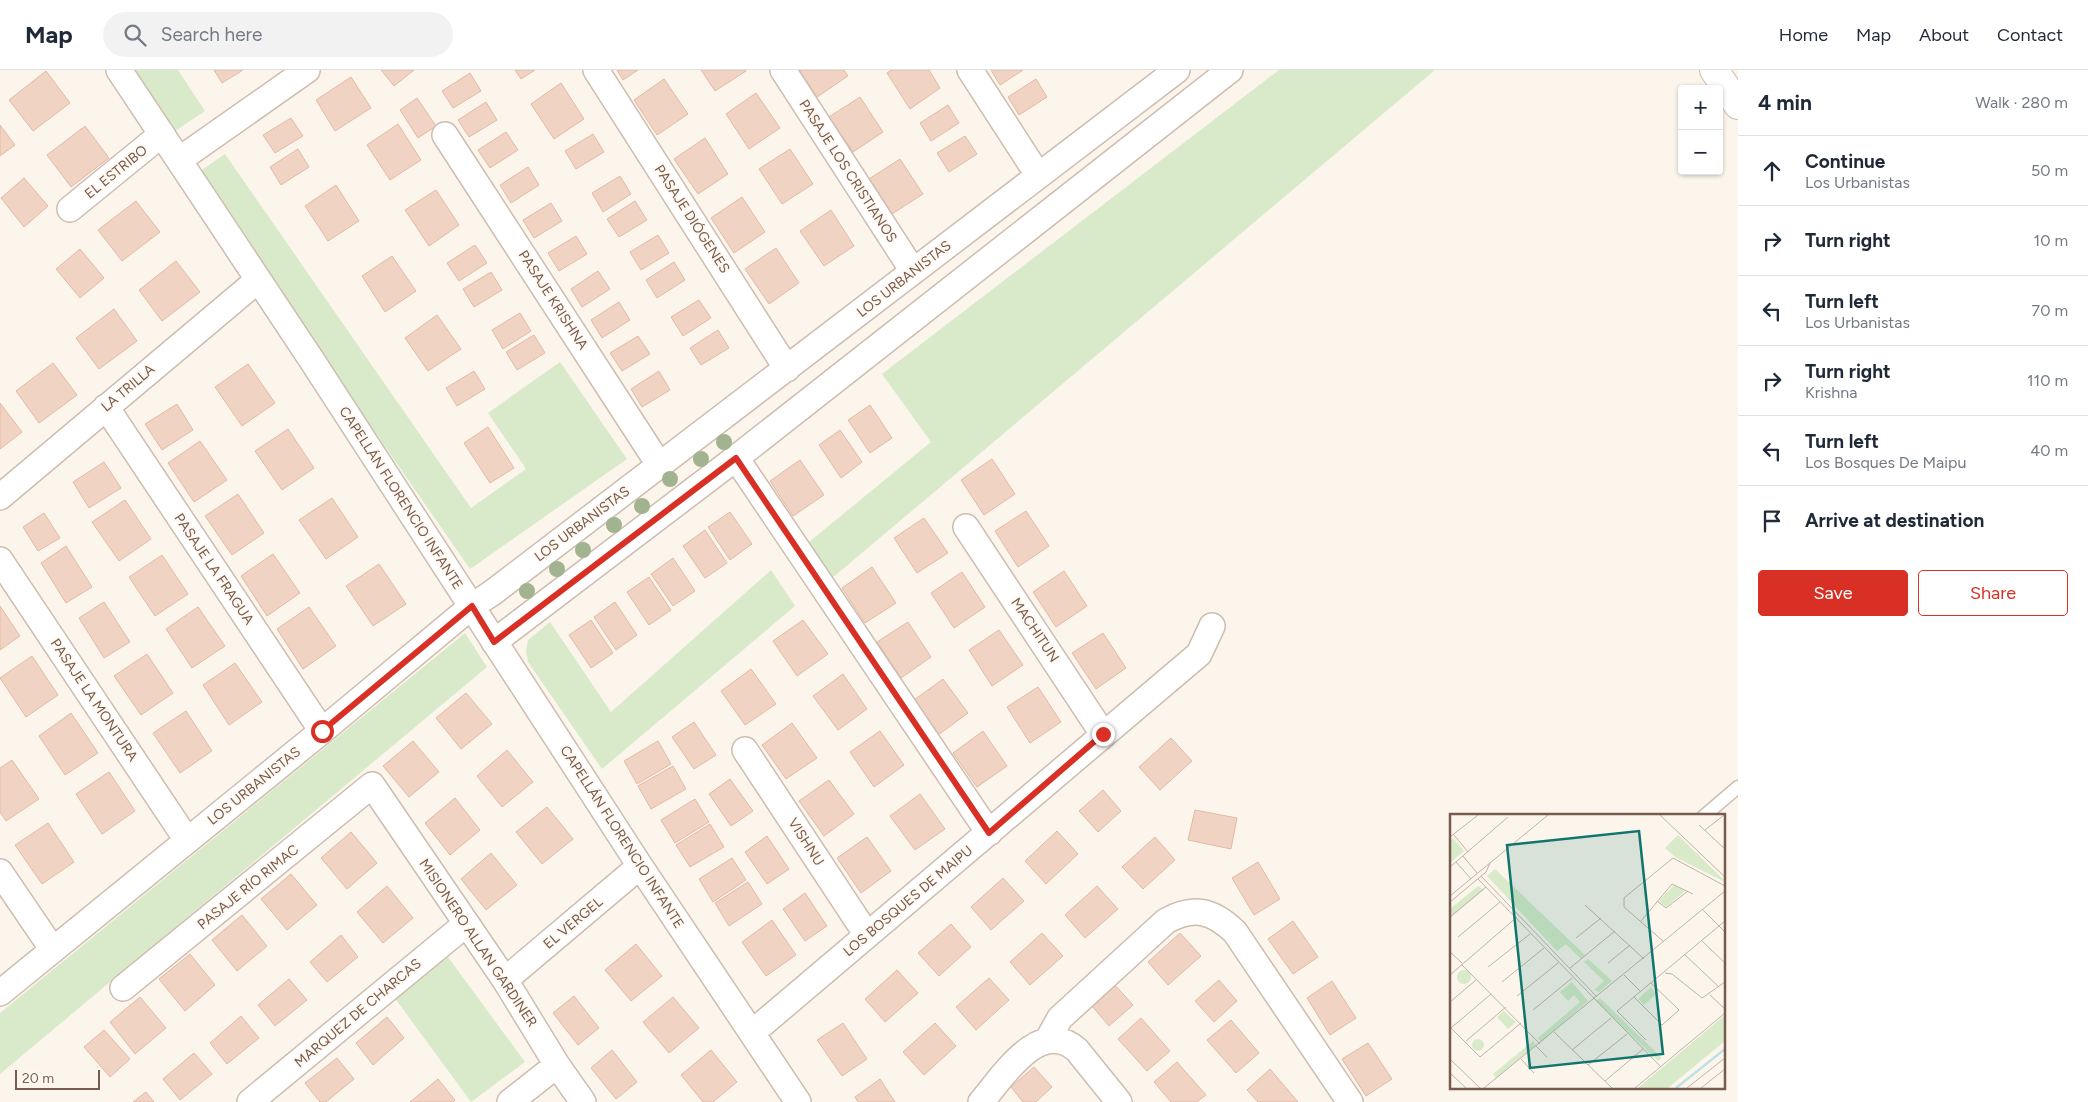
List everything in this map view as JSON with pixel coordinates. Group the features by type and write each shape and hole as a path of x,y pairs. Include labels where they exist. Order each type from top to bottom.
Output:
{"street":[{"name":"CAPELLÁN FLORENCIO INFANTE","path":"119,70 472,606 640,866 753,1032 798,1102"},
{"path":"179,160 307,70"},
{"name":"PASAJE DIÓGENES","path":"596,70 787,369"},
{"name":"PASAJE LOS CRISTIANOS","path":"783,70 914,272"},
{"path":"970,70 1038,175"},
{"path":"494,642 736,458 1230,70"},
{"path":"1714,70 1738,106"},
{"path":"1167,73 1183,106"},
{"name":"LOS URBANISTAS","path":"0,993 322,731 472,606 660,466 914,272 1167,73"},
{"name":"EL ESTRIBO","path":"70,210 162,134"},
{"name":"PASAJE KRISHNA","path":"445,135 660,466"},
{"name":"LA TRILLA","path":"0,497 258,280"},
{"name":"PASAJE LA FRAGUA","path":"106,407 322,731"},
{"path":"736,458 989,833"},
{"name":"MACHITUN","path":"966,527 1103,734"},
{"name":"PASAJE LA MONTURA","path":"0,560 187,840"},
{"name":"LOS BOSQUES DE MAIPU","path":"753,1032 1199,654 1212,626"},
{"name":"VISHNU","path":"745,750 868,935"},
{"name":"MISIONERO ALLAN GARDINER","path":"372,785 505,980 583,1102"},
{"name":"PASAJE RÍO RIMAC","path":"123,988 372,785"},
{"name":"EL VERGEL","path":"505,980 640,866"},
{"path":"0,872 53,950"},
{"path":"1047,1041 1060,1018 1166,921 1177,915 1192,911 1208,913 1222,920 1235,932 1350,1102"},
{"name":"MARQUEZ DE CHARCAS","path":"250,1102 466,924"},
{"path":"981,1102 1021,1055 1035,1044 1047,1041 1071,1045 1119,1102"},
{"path":"510,1102 558,1065"}],"lane":[{"path":"1706,814 1738,787"}],"green space":[{"path":"131,70 178,70 205,111 172,133"},
{"path":"1279,70 1435,70 831,579 803,547 931,442 882,374"},
{"path":"225,154 471,508 526,469 488,413 560,362 627,459 470,569 196,174"},
{"path":"771,570 795,606 602,769 528,662 526,651 528,640 550,622 611,712"},
{"path":"465,633 487,667 0,1074 0,1013"},
{"path":"448,957 525,1062 471,1102 394,997"}],"building":[{"path":"214,70 243,70 222,83"},
{"path":"381,70 414,70 394,86"},
{"path":"515,70 535,70 521,79"},
{"path":"617,70 638,70 623,80"},
{"path":"701,70 746,70 746,71 715,91"},
{"path":"799,70 844,70 848,76 817,97"},
{"path":"891,70 929,70 940,88 910,109 887,73"},
{"path":"991,70 1023,70 1000,85"},
{"path":"46,71 70,103 33,131 9,100"},
{"path":"470,73 481,91 453,108 442,91"},
{"path":"351,77 371,108 335,131 316,100"},
{"path":"664,79 688,114 657,135 634,100"},
{"path":"1036,79 1047,97 1019,115 1008,97"},
{"path":"561,83 584,119 554,139 531,104"},
{"path":"756,93 780,128 749,149 726,114"},
{"path":"860,97 883,132 853,152 829,117"},
{"path":"417,98 436,126 418,138 400,110"},
{"path":"486,102 497,120 469,137 458,120"},
{"path":"948,105 959,123 931,141 920,123"},
{"path":"291,118 303,136 275,153 263,135"},
{"path":"398,124 421,160 390,180 367,145"},
{"path":"0,125 15,145 0,156"},
{"path":"85,126 109,158 71,187 47,155"},
{"path":"506,132 518,150 490,168 478,150"},
{"path":"593,134 604,152 576,169 565,151"},
{"path":"965,136 977,154 949,172 937,153"},
{"path":"705,138 728,174 698,194 674,159"},
{"path":"298,149 309,167 281,185 270,167"},
{"path":"790,149 813,184 782,204 759,169"},
{"path":"900,159 923,194 892,214 869,179"},
{"path":"528,167 539,185 511,203 500,185"},
{"path":"620,176 631,194 603,212 592,193"},
{"path":"24,178 48,206 24,227 1,198"},
{"path":"336,185 359,221 328,241 305,206"},
{"path":"436,190 459,225 429,246 405,210"},
{"path":"742,197 765,232 734,253 711,218"},
{"path":"136,201 160,232 122,261 98,230"},
{"path":"635,201 647,220 619,237 607,219"},
{"path":"551,203 562,221 534,238 523,220"},
{"path":"831,210 854,246 824,266 800,231"},
{"path":"658,235 669,253 641,270 630,252"},
{"path":"576,236 587,254 559,271 548,253"},
{"path":"475,245 487,263 459,281 447,263"},
{"path":"776,248 799,283 769,304 745,269"},
{"path":"80,249 104,278 80,298 56,269"},
{"path":"392,256 416,291 385,312 362,276"},
{"path":"176,261 200,292 162,321 139,290"},
{"path":"674,262 685,280 657,298 646,280"},
{"path":"598,271 610,289 582,307 571,289"},
{"path":"491,272 502,290 474,307 463,289"},
{"path":"699,300 711,318 683,336 671,317"},
{"path":"619,302 630,320 602,338 591,320"},
{"path":"114,309 137,341 99,369 76,338"},
{"path":"520,313 531,331 503,349 492,330"},
{"path":"437,315 461,349 428,371 405,338"},
{"path":"718,330 729,348 701,365 690,348"},
{"path":"534,335 545,353 517,370 506,352"},
{"path":"638,336 650,354 622,371 610,353"},
{"path":"53,363 77,395 39,423 16,391"},
{"path":"248,364 275,403 242,426 215,387"},
{"path":"474,371 485,389 457,406 446,388"},
{"path":"659,371 670,390 642,407 631,389"},
{"path":"0,403 22,432 0,449"},
{"path":"177,404 193,430 162,450 145,424"},
{"path":"870,405 892,438 870,453 848,420"},
{"path":"488,427 514,468 490,483 464,443"},
{"path":"288,429 314,468 282,490 255,451"},
{"path":"840,430 862,462 841,478 819,445"},
{"path":"200,441 227,480 194,502 168,463"},
{"path":"992,459 1015,494 984,515 961,480"},
{"path":"800,460 824,495 793,516 770,481"},
{"path":"104,462 121,488 89,508 73,482"},
{"path":"238,494 264,533 232,555 205,516"},
{"path":"332,498 358,537 326,559 299,520"},
{"path":"125,500 151,539 119,561 92,522"},
{"path":"1026,511 1049,546 1018,567 995,531"},
{"path":"730,512 752,544 730,560 708,527"},
{"path":"44,513 60,538 38,551 23,527"},
{"path":"924,518 948,553 917,573 894,538"},
{"path":"705,530 727,563 705,578 683,546"},
{"path":"66,546 92,587 66,603 41,563"},
{"path":"273,554 300,593 267,616 241,576"},
{"path":"162,555 188,594 155,616 129,577"},
{"path":"673,558 695,591 673,606 651,574"},
{"path":"379,564 406,604 373,626 346,586"},
{"path":"872,567 896,603 865,623 842,588"},
{"path":"1064,571 1087,606 1056,627 1033,592"},
{"path":"962,572 985,607 954,628 931,593"},
{"path":"649,577 671,610 649,625 627,592"},
{"path":"104,602 130,642 104,658 79,618"},
{"path":"615,602 637,635 616,650 594,617"},
{"path":"0,606 20,636 0,650"},
{"path":"198,607 225,646 192,668 166,629"},
{"path":"309,607 336,646 303,669 277,629"},
{"path":"591,620 613,653 591,668 569,635"},
{"path":"803,620 828,654 797,676 773,641"},
{"path":"908,622 931,657 901,678 877,642"},
{"path":"999,630 1023,665 992,686 969,650"},
{"path":"1103,633 1126,668 1096,689 1072,653"},
{"path":"147,654 173,693 141,715 114,676"},
{"path":"32,656 58,695 26,717 0,678"},
{"path":"235,663 262,702 229,725 203,685"},
{"path":"751,669 776,704 745,725 721,691"},
{"path":"843,674 867,709 838,730 813,696"},
{"path":"943,679 968,713 938,735 914,700"},
{"path":"1038,687 1061,722 1030,743 1007,707"},
{"path":"466,693 492,724 461,749 436,718"},
{"path":"186,711 212,751 180,773 153,733"},
{"path":"71,713 98,753 65,775 39,736"},
{"path":"694,722 716,755 694,769 672,737"},
{"path":"792,723 817,758 786,779 762,745"},
{"path":"880,731 904,765 874,787 850,752"},
{"path":"983,731 1007,766 977,787 953,753"},
{"path":"1171,738 1192,761 1160,790 1139,767"},
{"path":"413,741 439,772 409,797 383,766"},
{"path":"658,741 671,764 637,784 624,761"},
{"path":"507,750 533,782 502,807 477,776"},
{"path":"12,760 39,799 6,821 0,812 0,768"},
{"path":"673,766 686,789 651,809 638,786"},
{"path":"109,772 135,811 102,834 76,794"},
{"path":"730,779 753,811 731,826 709,794"},
{"path":"829,780 854,814 824,836 799,801"},
{"path":"1103,790 1121,811 1098,832 1079,811"},
{"path":"920,794 945,829 915,850 890,816"},
{"path":"455,798 480,830 450,855 425,823"},
{"path":"695,799 709,822 675,843 661,820"},
{"path":"547,807 573,839 542,864 516,832"},
{"path":"1195,810 1237,818 1231,849 1188,840"},
{"path":"48,823 74,862 42,884 15,845"},
{"path":"710,824 724,847 690,867 676,845"},
{"path":"1057,831 1078,854 1046,884 1025,861"},
{"path":"351,832 377,863 347,889 321,858"},
{"path":"767,836 789,869 767,884 745,852"},
{"path":"867,837 891,871 861,893 837,858"},
{"path":"1155,837 1175,860 1143,889 1122,867"},
{"path":"491,853 517,885 486,910 461,879"},
{"path":"732,858 746,880 713,902 699,879"},
{"path":"1258,862 1280,899 1254,915 1232,878"},
{"path":"291,874 317,905 287,930 261,899"},
{"path":"1003,878 1024,901 991,930 971,907"},
{"path":"748,882 762,904 729,926 715,903"},
{"path":"387,886 413,918 383,943 357,912"},
{"path":"1097,886 1118,909 1085,938 1065,915"},
{"path":"805,893 827,926 805,941 783,909"},
{"path":"242,915 267,946 237,971 212,940"},
{"path":"772,920 796,955 766,976 742,942"},
{"path":"1293,921 1318,957 1293,974 1268,939"},
{"path":"951,924 971,947 939,976 918,953"},
{"path":"1042,933 1063,956 1030,985 1010,962"},
{"path":"1180,933 1201,956 1168,985 1148,962"},
{"path":"341,935 358,957 327,982 310,962"},
{"path":"636,944 662,976 631,1001 605,970"},
{"path":"190,954 215,985 185,1011 159,979"},
{"path":"897,970 918,993 885,1022 865,999"},
{"path":"989,978 1009,1000 976,1030 956,1007"},
{"path":"289,979 307,1000 275,1026 258,1005"},
{"path":"1219,980 1237,1001 1214,1022 1195,1001"},
{"path":"1332,981 1356,1018 1330,1035 1307,998"},
{"path":"1114,984 1133,1005 1109,1026 1091,1005"},
{"path":"574,996 599,1028 578,1045 553,1013"},
{"path":"140,997 166,1028 135,1054 110,1022"},
{"path":"673,997 699,1028 669,1053 643,1022"},
{"path":"241,1016 259,1038 227,1064 210,1043"},
{"path":"387,1017 404,1038 373,1065 356,1043"},
{"path":"1141,1018 1170,1051 1147,1071 1118,1039"},
{"path":"1231,1020 1259,1053 1236,1073 1207,1040"},
{"path":"843,1023 867,1059 842,1076 817,1040"},
{"path":"935,1023 956,1046 924,1075 903,1052"},
{"path":"104,1030 130,1059 110,1077 84,1047"},
{"path":"1368,1043 1392,1079 1366,1096 1342,1059"},
{"path":"612,1050 637,1082 616,1099 591,1068"},
{"path":"711,1050 737,1082 713,1102 703,1102 681,1075"},
{"path":"194,1053 212,1074 180,1100 163,1079"},
{"path":"337,1058 354,1079 326,1102 320,1102 305,1083"},
{"path":"1177,1062 1206,1095 1197,1102 1171,1102 1154,1082"},
{"path":"1034,1067 1052,1087 1036,1102 1023,1102 1011,1087"},
{"path":"1270,1069 1298,1102 1258,1102 1247,1090"},
{"path":"438,1079 455,1100 453,1102 410,1102"},
{"path":"880,1079 895,1102 858,1102 855,1097"},
{"path":"146,1092 154,1102 133,1102"}],"route":[{"path":"322,731 472,606 494,642 736,458 989,833 1103,734"}]}
